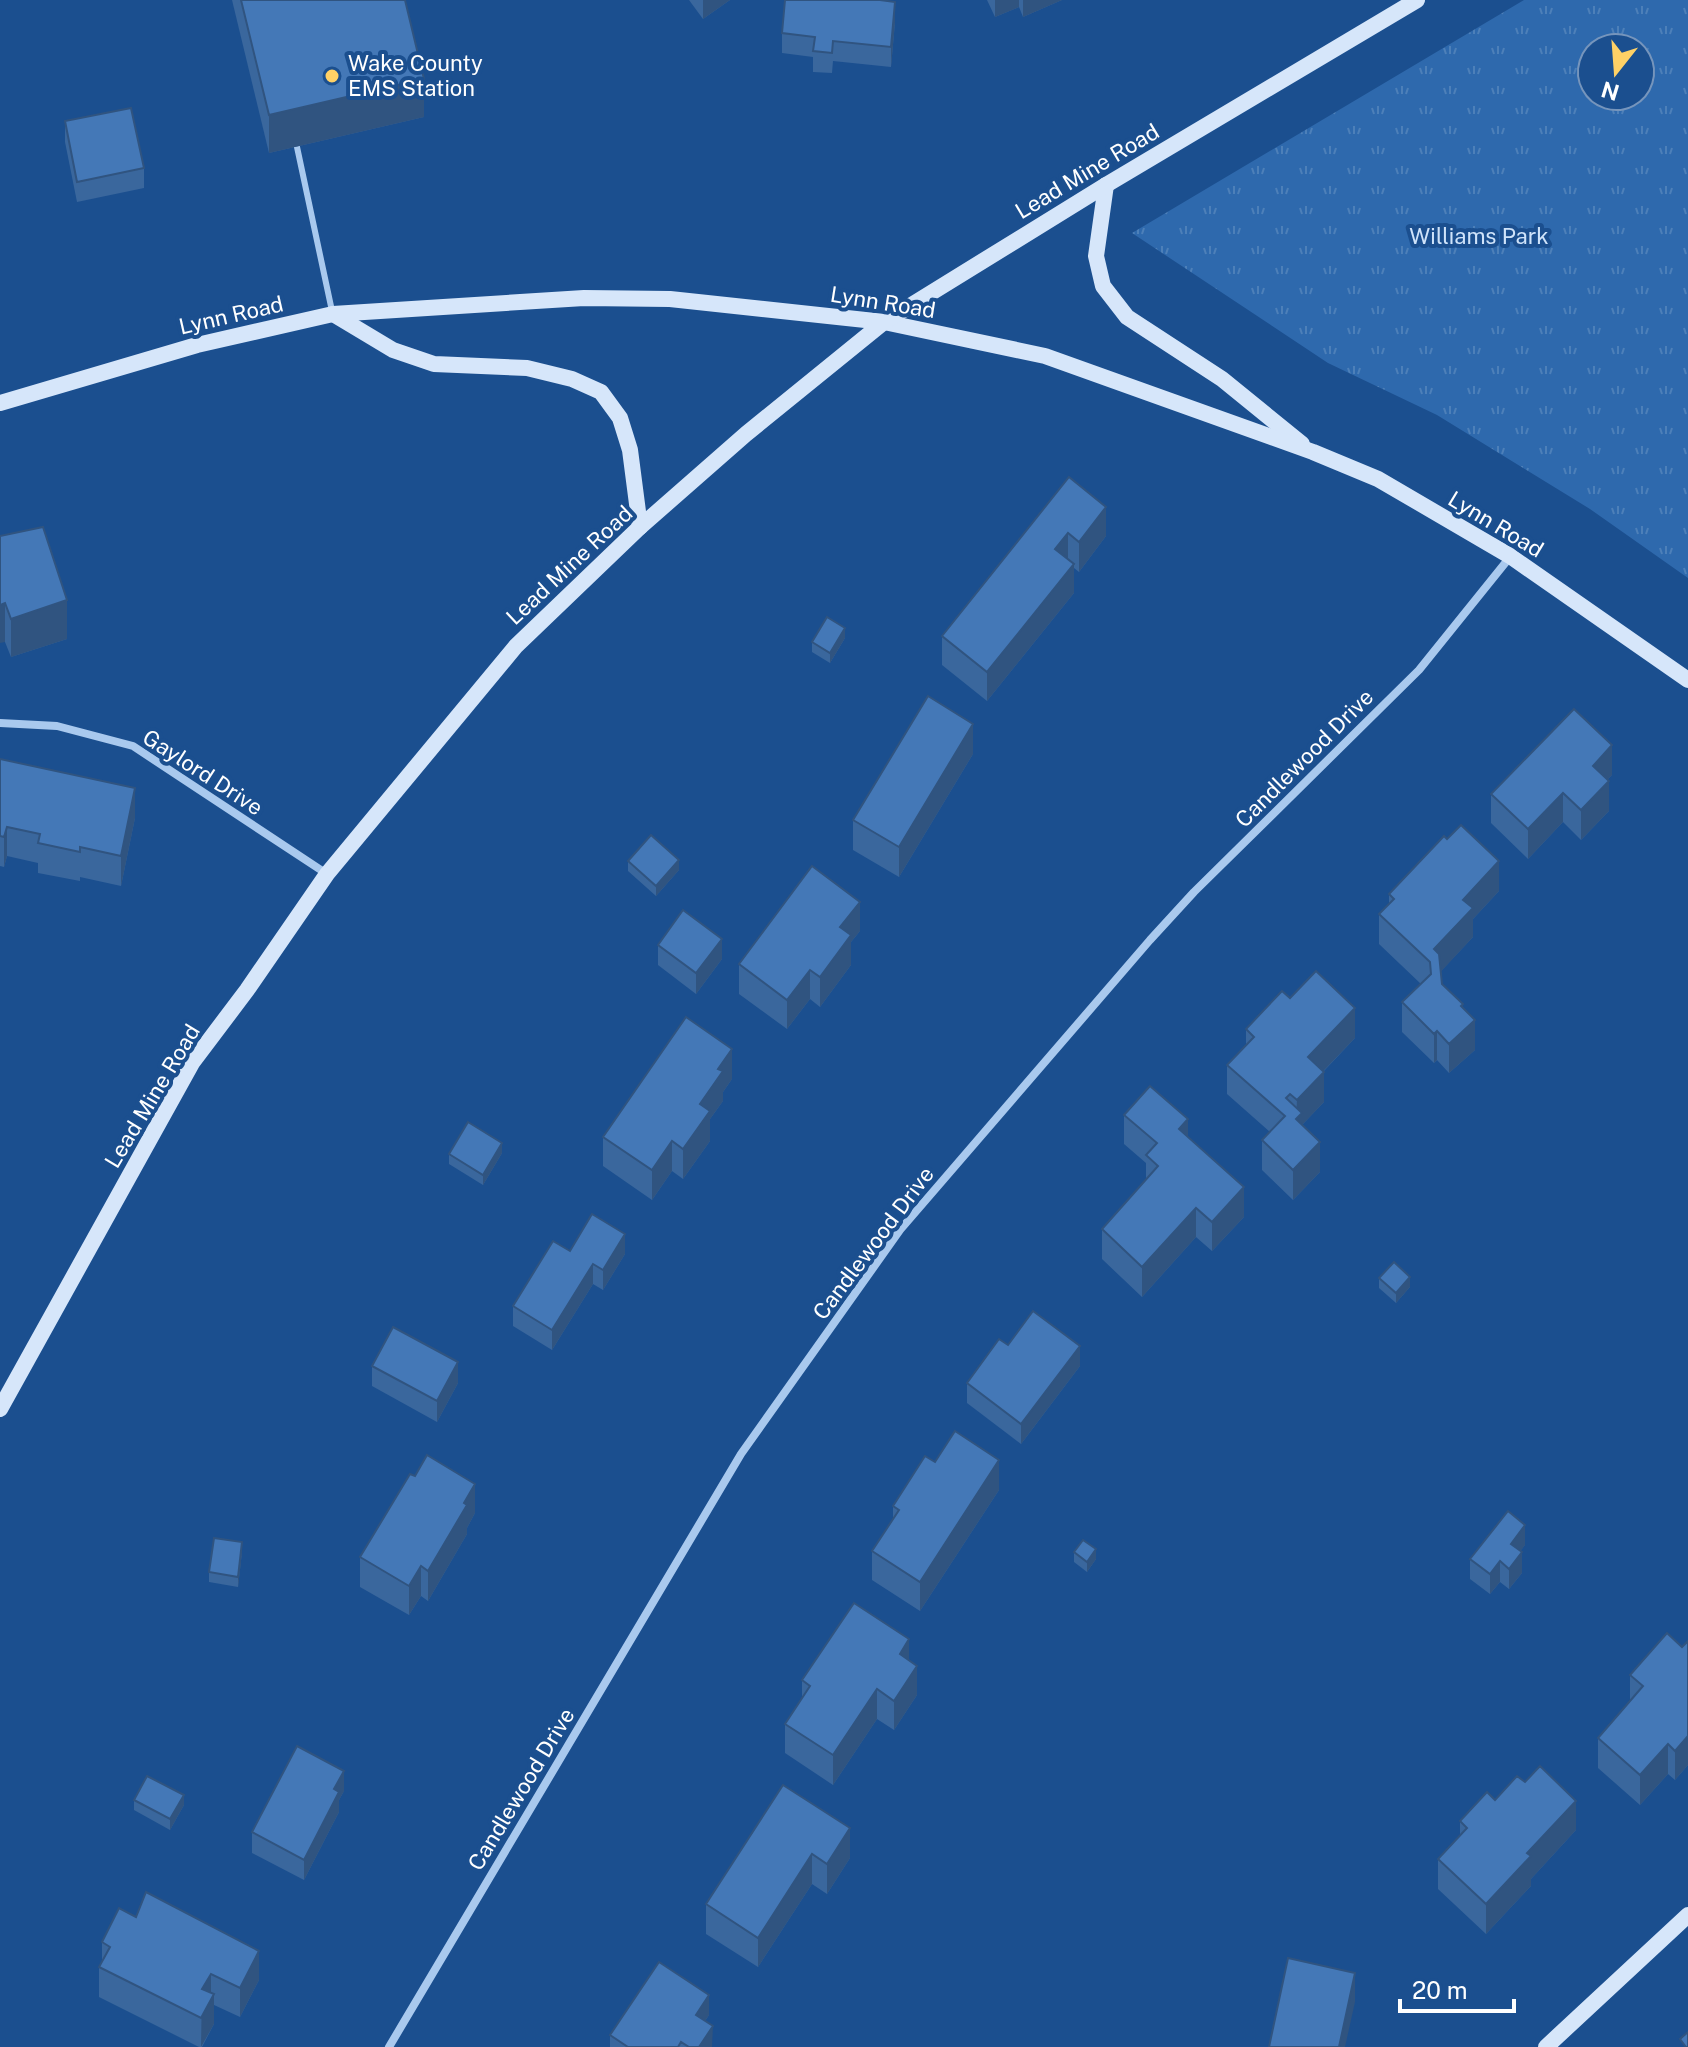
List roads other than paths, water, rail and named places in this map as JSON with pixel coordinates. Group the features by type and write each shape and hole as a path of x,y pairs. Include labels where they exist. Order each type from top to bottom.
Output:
{"main road":[{"name":"Lead Mine Road","path":"0,1409 192,1063 327,874 516,646 640,527 746,434 884,322 1106,185 1417,0"},
{"path":"1106,185 1096,256 1103,286 1127,317 1222,379 1313,452"},
{"name":"Lynn Road","path":"0,403 197,345 333,314 584,298 711,302 884,322 1045,356 1313,452 1378,479 1510,556 1688,680"},
{"path":"333,314 393,350 434,364 527,368 572,379 601,392 620,418 630,450 640,527"},
{"path":"1546,2047 1688,1915"}],"street":[{"name":"Candlewood Drive","path":"389,2047 741,1454 900,1230 1150,940 1194,892 1419,670 1510,556"},
{"name":"Gaylord Drive","path":"0,723 57,726 133,746 327,874"}],"lane":[{"path":"297,147 333,314"}],"place":[{"name":"Wake County EMS Station","path":"332,76"}],"park label":[{"name":"Williams Park","path":"1479,236"}]}
